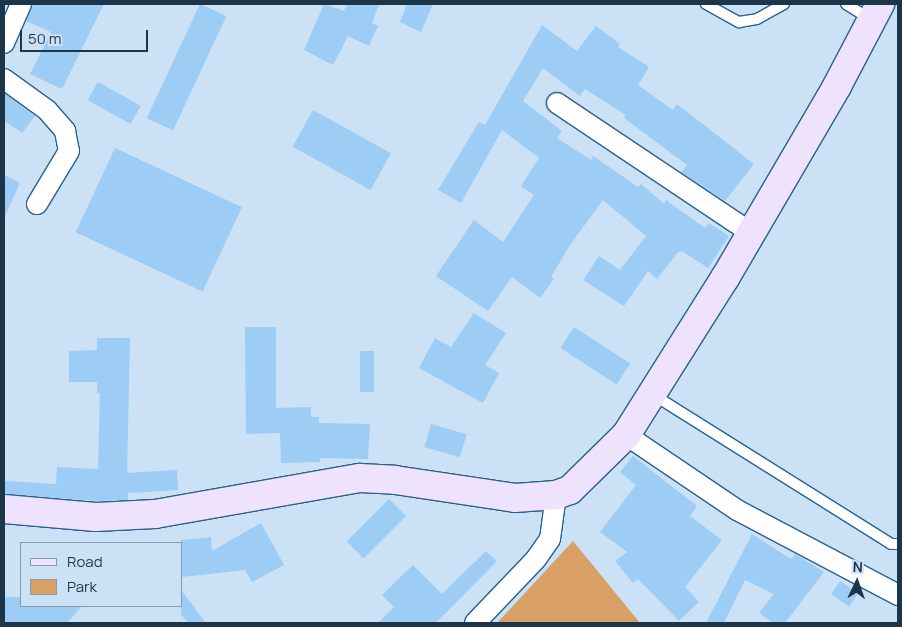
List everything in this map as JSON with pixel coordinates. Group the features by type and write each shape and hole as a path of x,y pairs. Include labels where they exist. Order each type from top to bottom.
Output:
{"street":[{"path":"4,43 21,4"},
{"path":"4,508 96,517 155,514 360,478 515,498 556,495 570,490 591,473 626,436 837,86 876,11"},
{"path":"4,79 47,110 65,131 69,151 37,204"},
{"path":"557,103 750,232"},
{"path":"626,436 737,510 898,595"},
{"path":"475,623 536,559 550,539 556,495"}],"lane":[{"path":"706,4 739,22 757,19 784,4"},
{"path":"846,4 876,11"},
{"path":"652,394 891,544 898,544"}],"green space":[{"path":"573,541 640,623 497,623"}],"building":[{"path":"33,4 104,4 62,89 30,74 51,32 26,21"},
{"path":"200,4 226,16 173,130 147,118"},
{"path":"324,4 344,11 347,4 379,4 372,23 378,26 369,46 348,36 333,65 304,50"},
{"path":"407,4 433,4 421,32 400,22"},
{"path":"542,25 577,51 596,26 620,44 618,47 649,67 638,85 673,110 677,104 754,164 725,201 681,172 687,165 624,118 626,115 585,89 580,96 543,68 523,101 562,131 557,138 591,160 593,156 638,187 641,184 664,204 666,200 705,228 709,223 729,236 708,268 682,251 678,252 657,279 648,271 624,306 583,280 599,256 620,270 646,236 603,200 570,245 551,277 554,279 540,298 512,277 488,311 436,276 474,220 503,242 534,195 521,186 539,158 502,130 461,203 438,190 479,122 485,125"},
{"path":"98,82 141,106 131,124 88,100"},
{"path":"4,93 35,116 22,133 4,121"},
{"path":"313,110 391,153 370,190 293,147"},
{"path":"115,148 242,207 203,291 76,232"},
{"path":"4,175 20,183 4,218"},
{"path":"474,313 506,333 485,365 499,373 483,403 419,368 435,338 451,347"},
{"path":"245,327 276,327 276,408 311,407 311,417 319,417 319,423 370,424 368,459 320,458 320,462 281,463 280,433 246,434"},
{"path":"574,327 630,363 617,384 560,348"},
{"path":"97,338 130,338 127,473 177,470 178,490 128,493 128,500 96,501 4,494 4,481 56,484 57,467 98,469 100,393 97,393 97,382 69,382 69,351 97,350"},
{"path":"360,351 374,351 374,392 360,392"},
{"path":"431,424 467,434 460,457 424,447"},
{"path":"633,456 697,506 690,516 722,540 685,587 699,602 679,621 638,579 633,583 615,561 627,552 600,532 636,485 620,472"},
{"path":"389,499 406,516 364,558 347,541"},
{"path":"261,523 284,565 252,582 245,570 182,577 181,540 211,537 212,551"},
{"path":"752,534 791,559 795,554 824,572 785,623 773,623 759,613 774,594 745,580 724,623 706,623"},
{"path":"486,551 497,561 436,623 378,623 394,607 382,595 413,565 442,594"},
{"path":"840,581 858,593 849,607 831,594"},
{"path":"182,591 206,623 188,623 181,614"},
{"path":"4,597 20,597 20,607 81,607 67,623 4,623"}]}
